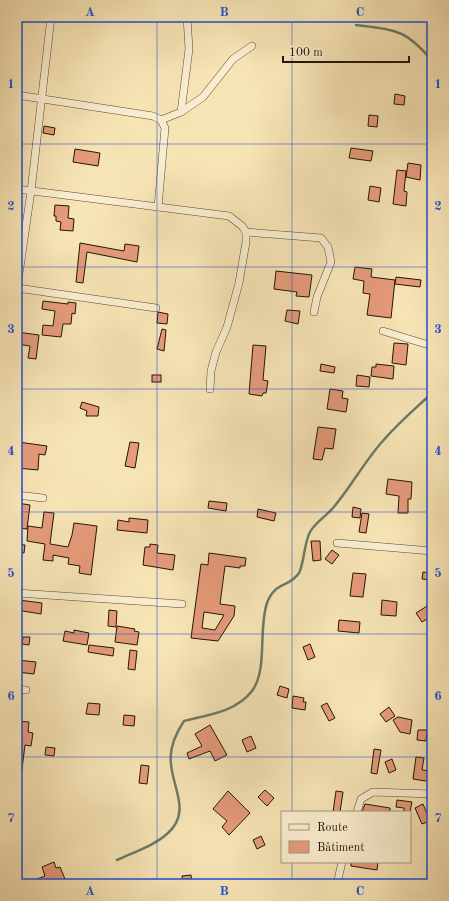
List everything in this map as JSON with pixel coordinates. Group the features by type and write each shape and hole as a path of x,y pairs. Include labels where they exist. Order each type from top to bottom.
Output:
{"street":[{"path":"51,17 40,98 31,191 17,288 156,308"},
{"path":"181,112 189,49 187,17"},
{"path":"161,120 181,112 203,97 233,59 252,46"},
{"path":"17,95 153,116 161,120 165,128 158,207"},
{"path":"17,189 229,216 236,220 246,232 246,242 239,283 227,327 216,352 211,371 210,389"},
{"path":"246,232 321,238 328,247 331,262 317,297 314,312"},
{"path":"382,331 432,346"},
{"path":"17,495 43,498"},
{"path":"337,543 432,551"},
{"path":"17,593 182,604"},
{"path":"17,689 26,690"},
{"path":"357,811 361,799 373,792 432,794"},
{"path":"338,884 342,863"}],"building":[{"path":"395,94 405,96 404,105 394,104"},
{"path":"369,115 378,116 377,127 368,126"},
{"path":"44,126 55,128 54,135 43,133"},
{"path":"351,148 373,151 371,161 349,158"},
{"path":"75,149 100,153 98,166 73,162"},
{"path":"408,163 421,165 420,180 406,177"},
{"path":"397,170 406,171 404,191 407,192 406,206 393,204"},
{"path":"370,186 381,188 379,202 368,200"},
{"path":"55,205 69,206 68,218 74,219 73,231 60,230 61,222 56,221 56,216 54,216"},
{"path":"80,243 124,251 125,244 139,246 137,262 87,252 83,283 76,282"},
{"path":"355,267 372,269 371,277 395,280 391,318 367,315 370,294 363,293 364,281 353,279"},
{"path":"276,271 312,275 309,297 296,296 297,292 274,289"},
{"path":"396,277 421,280 420,287 395,284"},
{"path":"43,301 68,304 68,302 76,303 75,314 72,313 71,324 63,324 61,337 42,335 43,325 53,326 55,311 42,309"},
{"path":"287,310 300,311 298,324 285,321"},
{"path":"158,312 168,314 167,324 157,323"},
{"path":"162,329 166,330 164,351 157,349"},
{"path":"17,332 39,335 36,359 28,358 30,346 17,344"},
{"path":"394,343 408,344 406,365 392,363"},
{"path":"253,345 266,346 263,380 268,381 266,393 263,393 262,396 249,394"},
{"path":"321,364 335,367 334,373 320,371"},
{"path":"376,364 394,366 393,379 371,376 372,367 376,367"},
{"path":"152,375 161,375 161,382 152,382"},
{"path":"357,375 370,377 369,387 356,386"},
{"path":"330,389 343,391 342,398 348,399 346,412 327,409"},
{"path":"82,402 99,407 98,416 86,416 87,411 80,408"},
{"path":"318,427 336,429 333,449 325,448 322,460 313,459"},
{"path":"18,442 47,446 45,455 39,454 38,470 17,468"},
{"path":"130,442 139,443 135,468 125,466"},
{"path":"388,479 412,482 411,499 408,499 408,513 398,513 399,496 386,494"},
{"path":"209,501 227,503 226,511 208,508"},
{"path":"17,503 30,505 27,529 17,528"},
{"path":"353,507 361,509 360,518 352,517"},
{"path":"258,509 276,513 274,521 257,517"},
{"path":"44,512 54,513 50,544 68,547 74,523 97,526 91,575 79,573 80,566 68,564 69,558 53,555 53,561 43,560 45,544 27,541 28,526 42,528"},
{"path":"362,513 369,514 366,533 359,532"},
{"path":"129,518 148,520 147,533 117,530 118,520 129,522"},
{"path":"311,541 320,541 321,560 313,561"},
{"path":"17,544 25,545 24,553 17,552"},
{"path":"150,544 158,545 157,553 175,555 173,570 143,565 145,547 150,547"},
{"path":"332,550 339,555 332,564 325,559"},
{"path":"209,553 246,558 245,566 240,566 240,568 225,566 220,604 235,606 234,616 218,641 191,638 201,564 208,565","holes":["204,612 224,615 215,630 202,628"]},
{"path":"423,572 432,573 432,580 422,579"},
{"path":"353,573 366,574 363,597 350,596"},
{"path":"19,600 42,603 41,614 17,610 17,602"},
{"path":"382,600 397,602 396,616 381,615"},
{"path":"432,603 432,616 422,622 416,613"},
{"path":"109,610 117,611 116,627 108,626"},
{"path":"339,620 360,622 359,633 338,631"},
{"path":"117,626 135,629 134,631 139,632 137,645 115,642"},
{"path":"74,630 89,633 87,645 63,641 65,631 74,633"},
{"path":"23,637 30,637 29,645 22,644"},
{"path":"310,644 315,657 308,660 303,647"},
{"path":"89,645 114,648 113,656 88,652"},
{"path":"130,650 137,651 135,670 128,669"},
{"path":"17,660 36,662 34,674 17,672"},
{"path":"280,686 289,689 287,698 277,695"},
{"path":"293,696 304,698 303,702 306,702 305,710 292,708"},
{"path":"88,703 100,704 99,715 86,714"},
{"path":"327,703 335,718 329,721 321,706"},
{"path":"389,707 395,716 386,722 380,714"},
{"path":"124,715 135,716 134,726 123,725"},
{"path":"398,717 412,720 410,734 400,732 393,720"},
{"path":"17,721 29,722 28,732 33,733 31,746 25,745 21,777 17,777"},
{"path":"210,725 227,755 215,761 210,751 189,759 187,753 202,746 195,734"},
{"path":"418,730 427,730 426,741 417,740"},
{"path":"251,736 256,748 247,752 242,740"},
{"path":"46,747 55,748 54,756 45,755"},
{"path":"374,749 381,750 377,774 371,773"},
{"path":"416,757 424,758 422,770 432,771 432,782 413,779"},
{"path":"392,759 396,770 389,773 385,762"},
{"path":"141,765 149,766 147,784 139,783"},
{"path":"265,790 274,798 267,806 258,797"},
{"path":"228,791 250,813 229,835 222,827 227,821 213,809"},
{"path":"336,791 343,792 340,811 333,811"},
{"path":"397,800 412,802 410,811 404,811 404,808 396,807"},
{"path":"365,804 390,808 390,811 362,811"},
{"path":"423,804 430,821 422,824 415,808"},
{"path":"261,836 265,845 257,849 253,840"},
{"path":"54,862 56,868 60,867 65,879 53,884 39,884 37,879 45,876 42,867"},
{"path":"351,863 378,863 377,870 351,866"},
{"path":"191,875 192,884 183,884 182,876"}],"waterway":[{"path":"356,25 381,28 399,33 415,43 432,61"},
{"path":"117,860 157,842 175,825 180,809 172,773 171,753 174,741 181,726 184,721 221,712 230,708 238,704 252,691 260,672 264,614 270,596 274,591 291,581 299,573 306,542 310,532 340,500 375,450 388,435 432,393"}]}
